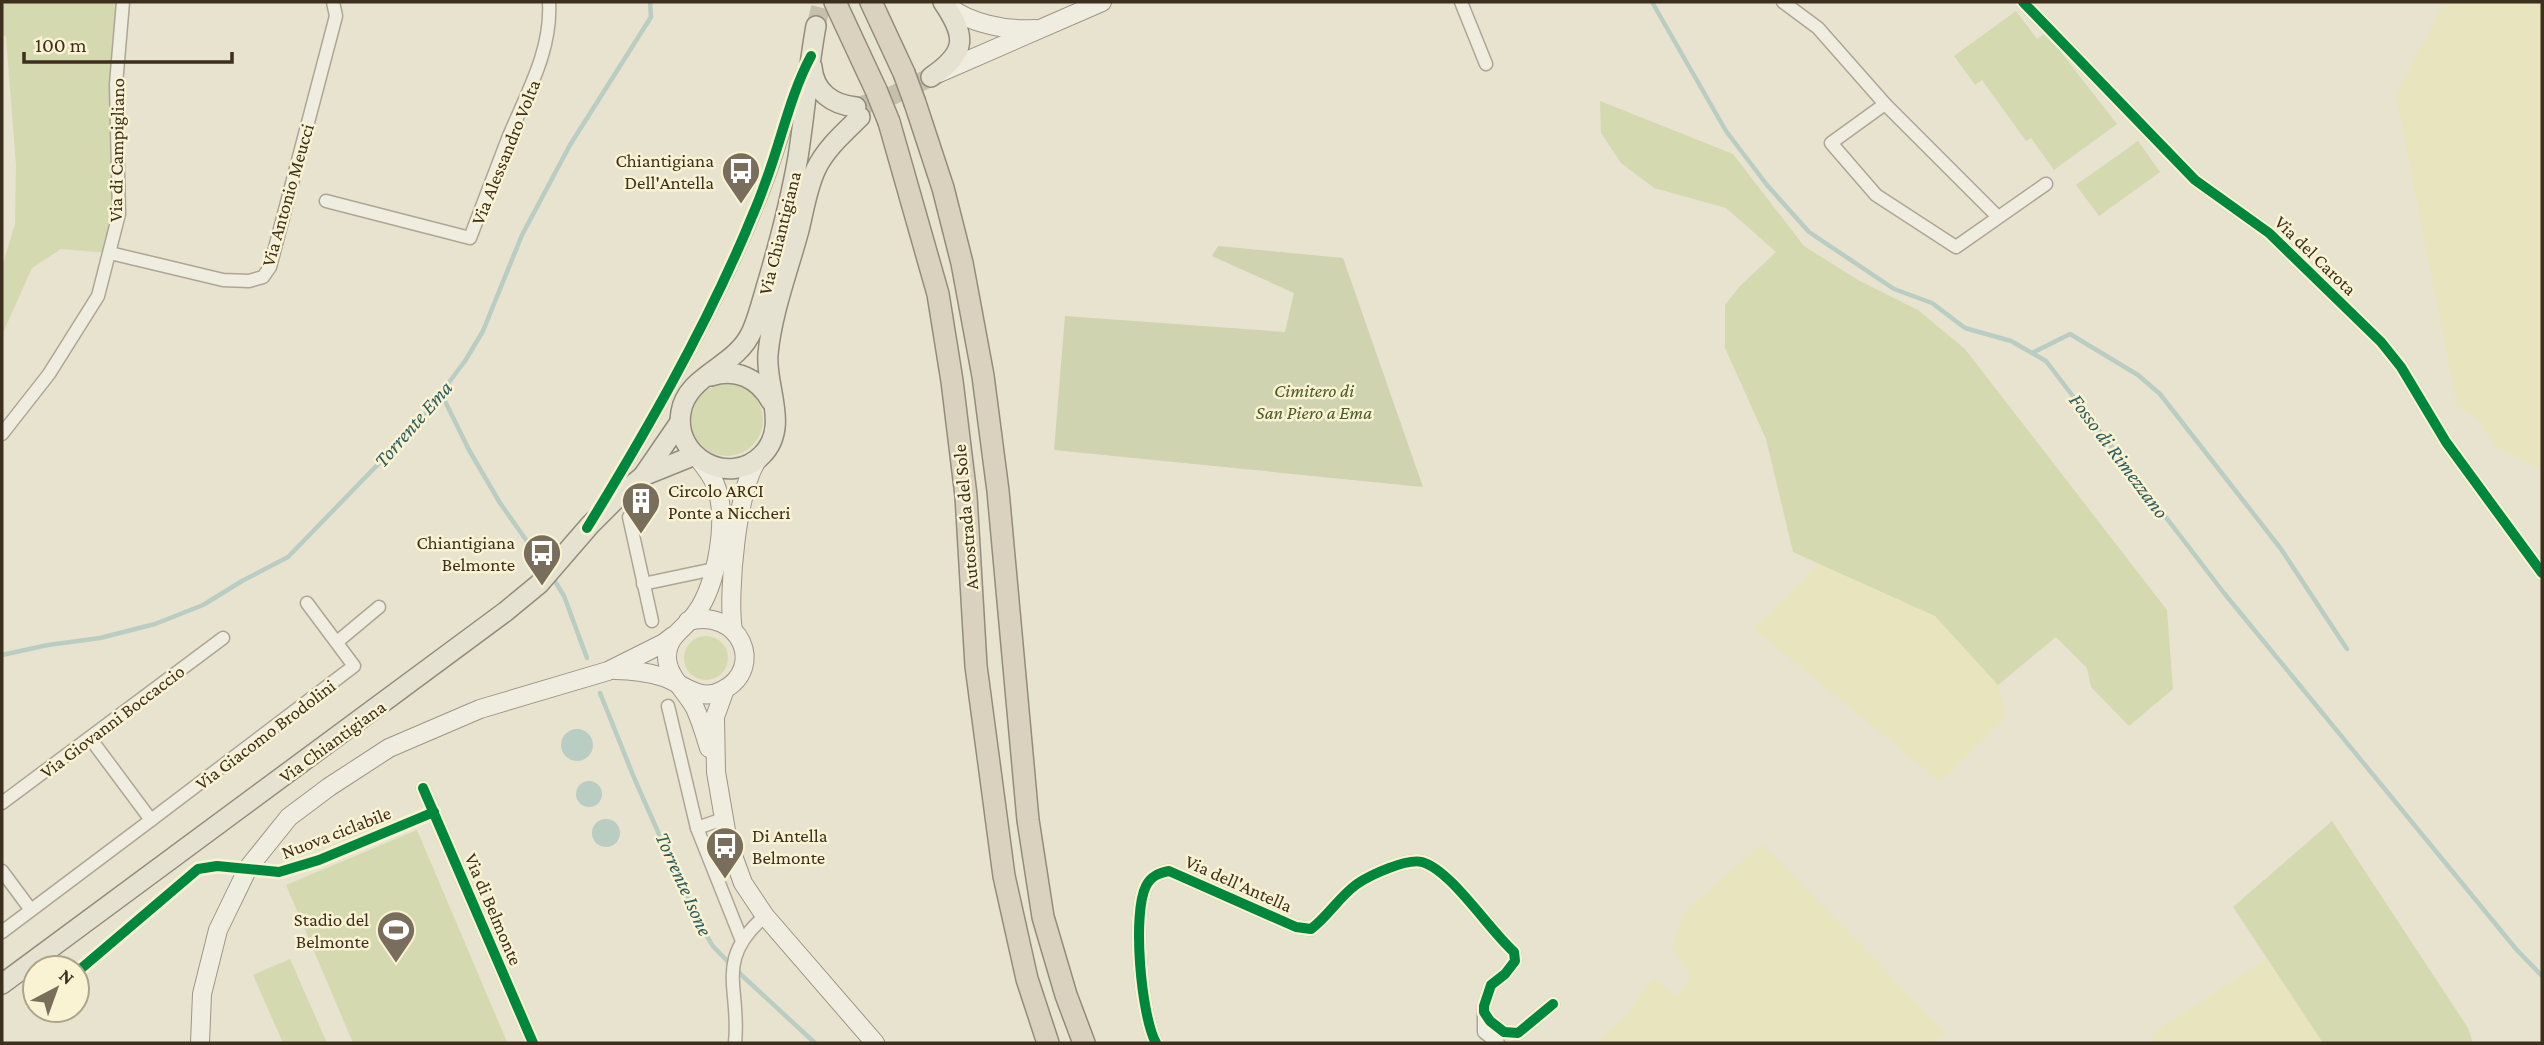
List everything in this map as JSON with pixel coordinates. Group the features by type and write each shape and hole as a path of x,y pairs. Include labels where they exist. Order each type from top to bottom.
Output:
{"highway":[{"name":"Autostrada del Sole","path":"871,2 915,103 943,188 962,263 998,491 1028,820 1043,917 1066,995 1084,1043"},
{"name":"Autostrada del Sole","path":"836,3 889,122 914,202 937,294 952,381 966,496 976,666 1004,876 1027,979 1048,1043"}],"main road":[{"path":"943,2 968,20 1017,29 1042,29"},
{"path":"930,77 950,60 960,40 958,25 943,2"},
{"path":"930,77 1096,3"},
{"name":"Via Chiantigiana","path":"2,984 523,598 615,499 643,476 680,422 682,406 692,389 739,352 752,332 776,252 797,160 816,26"},
{"name":"Via Chiantigiana","path":"764,453 771,443 776,418 768,369 770,337 807,195 823,157 858,112 823,93 813,78 811,56"},
{"path":"692,389 713,375 738,374 755,382 772,402"},
{"path":"200,1043 202,994 218,930 240,882 260,851 289,817 389,748 480,709 607,671 651,650 674,636 702,604 714,569 720,534 720,503 715,485 684,439 680,422"},
{"path":"696,456 711,466 730,469 746,466 764,453"},
{"path":"764,453 753,464 748,476 738,528 730,613 733,630 742,645 744,662 738,678 725,690 715,718 716,772 723,818 728,842 743,883 765,916 875,1043"},
{"name":"Via Chiantigiana","path":"643,476 696,456"},
{"path":"688,621 711,618 733,630"},
{"path":"674,636 668,649 668,664 700,720 716,772"},
{"path":"607,671 642,671 704,695 725,690"}],"street":[{"name":"Via di Campigliano","path":"2,435 49,374 98,296 119,214 116,84 123,2"},
{"name":"Via Antonio Meucci","path":"110,253 223,280 250,281 263,277 270,267 332,30 335,16 333,2"},
{"name":"Via Alessandro Volta","path":"326,201 470,238 510,135 531,90 544,49 550,15 549,2"},
{"path":"1461,2 1486,64"},
{"path":"1783,2 1818,28 1885,104 1998,217"},
{"name":"Via del Carota","path":"2023,2 2195,180 2269,233 2381,342 2401,367 2446,442 2542,573"},
{"path":"587,528 643,436 685,358 744,235 765,186 787,117 811,56"},
{"path":"1885,104 1831,143 1877,195 1956,247 2046,184"},
{"path":"685,358 684,376 692,389"},
{"path":"629,517 652,621"},
{"path":"643,584 714,569"},
{"name":"Via Giacomo Brodolini","path":"2,932 355,666 307,603"},
{"path":"337,642 379,607"},
{"name":"Via Giovanni Boccaccio","path":"2,803 223,638"},
{"path":"668,706 696,828 742,940"},
{"path":"90,738 151,820"},
{"name":"Via di Belmonte","path":"423,788 533,1043"},
{"path":"696,828 723,818"},
{"name":"Via dell'Antella","path":"1156,1043 1145,1013 1140,933 1146,886 1156,874 1169,871 1296,927 1311,929 1356,885 1388,868 1420,861 1440,870 1501,941 1514,952 1515,961 1505,974 1491,985 1484,1012"},
{"path":"2,871 31,910"},
{"path":"735,1043 731,978 734,960 742,940 765,916"},
{"path":"1484,1012 1497,1029 1510,1034 1518,1032 1553,1004"},
{"path":"1484,1012 1484,1032 1498,1043"}],"shaded area":[{"path":"2444,2 2542,2 2542,467 2537,468 2495,447 2479,421 2457,406 2396,95"},
{"path":"1819,563 1935,616 1998,685 2006,717 1940,782 1753,628"},
{"path":"577,729 589,733 593,745 589,757 577,761 565,757 561,745 565,733"},
{"path":"589,781 598,785 602,794 598,803 589,807 580,803 576,794 580,785"},
{"path":"606,819 616,823 620,833 616,843 606,847 596,843 592,833 596,823"},
{"path":"1762,844 1946,1034 1933,1043 1597,1043 1624,1018 1653,978 1676,996 1692,976 1671,948 1685,911"},
{"path":"2266,959 2323,1043 2156,1043 2151,1034"}],"green space":[{"path":"2,2 123,2 119,214 110,253 61,249 32,268 2,335 2,267 15,224 16,165 6,37 2,34"},
{"path":"2016,11 2037,39 2046,33 2117,124 2054,170 2031,138 2026,141 1982,80 1975,85 1954,56"},
{"path":"1600,101 1733,154 1804,246 1858,280 1918,310 1965,349 2167,610 2173,689 2129,726 2091,687 2087,668 2056,637 1998,685 1935,616 1793,552 1766,439 1725,348 1725,305 1739,287 1776,252 1726,208 1654,188 1621,163 1601,133"},
{"path":"2138,141 2160,172 2099,216 2076,185"},
{"name":"Cimitero di San Piero a Ema","path":"1218,246 1343,258 1423,487 1054,450 1065,316 1285,332 1294,293 1212,256"},
{"path":"727,384 747,390 757,400 763,420 757,440 747,450 727,456 707,450 697,440 691,420 697,400 707,390"},
{"path":"706,636 721,643 728,658 721,673 706,680 691,673 684,658 691,643"},
{"path":"2332,821 2468,1028 2473,1043 2323,1043 2233,907"},
{"name":"Stadio del Belmonte","path":"417,830 507,1042 353,1043 286,885"},
{"path":"290,959 327,1043 283,1043 253,975"}],"waterway":[{"name":"Torrente Ema","path":"2,655 100,638 155,624 203,605 288,557 420,421 465,361 483,331 522,235 570,145 651,17 650,2"},
{"name":"Fosso di Rimezzano","path":"1652,2 1726,131 1767,185 1809,232 1894,289 1932,303 1965,328 2011,341 2046,361 2224,593 2516,949 2542,976"},
{"path":"2032,353 2070,334 2138,375 2160,394 2281,549 2347,649"},
{"name":"Torrente Isone","path":"441,393 469,450 500,503 546,568"},
{"name":"Torrente Isone","path":"553,578 564,596 587,658"},
{"name":"Torrente Isone","path":"600,693 694,913 712,945 730,964"},
{"name":"Torrente Isone","path":"736,970 815,1043"}],"tunnel":[{"path":"816,26 822,2"},
{"path":"856,107 887,98 931,77"}],"cycle path":[{"path":"2023,2 2195,180 2269,233 2381,342 2401,367 2446,442 2542,573"},
{"path":"587,528 631,456 711,307 760,197 797,88 811,56"},
{"path":"423,788 533,1043"},
{"name":"Nuova ciclabile","path":"91,960 198,869 217,866 279,872 319,860 434,812"},
{"path":"1156,1043 1146,1011 1143,989 1140,918 1146,886 1156,876 1169,871 1296,927 1311,929 1345,894 1363,880 1407,862 1422,862 1445,876 1514,952 1515,961 1505,974 1491,985 1484,1006 1484,1012 1490,1021 1504,1032 1518,1033 1553,1004"}],"place":[{"name":"Chiantigiana Dell'Antella","path":"741,205"},
{"name":"Circolo ARCI Ponte a Niccheri","path":"641,535"},
{"name":"Chiantigiana Belmonte","path":"542,587"},
{"name":"Di Antella Belmonte","path":"725,880"},
{"name":"Stadio del Belmonte","path":"396,964"}]}
